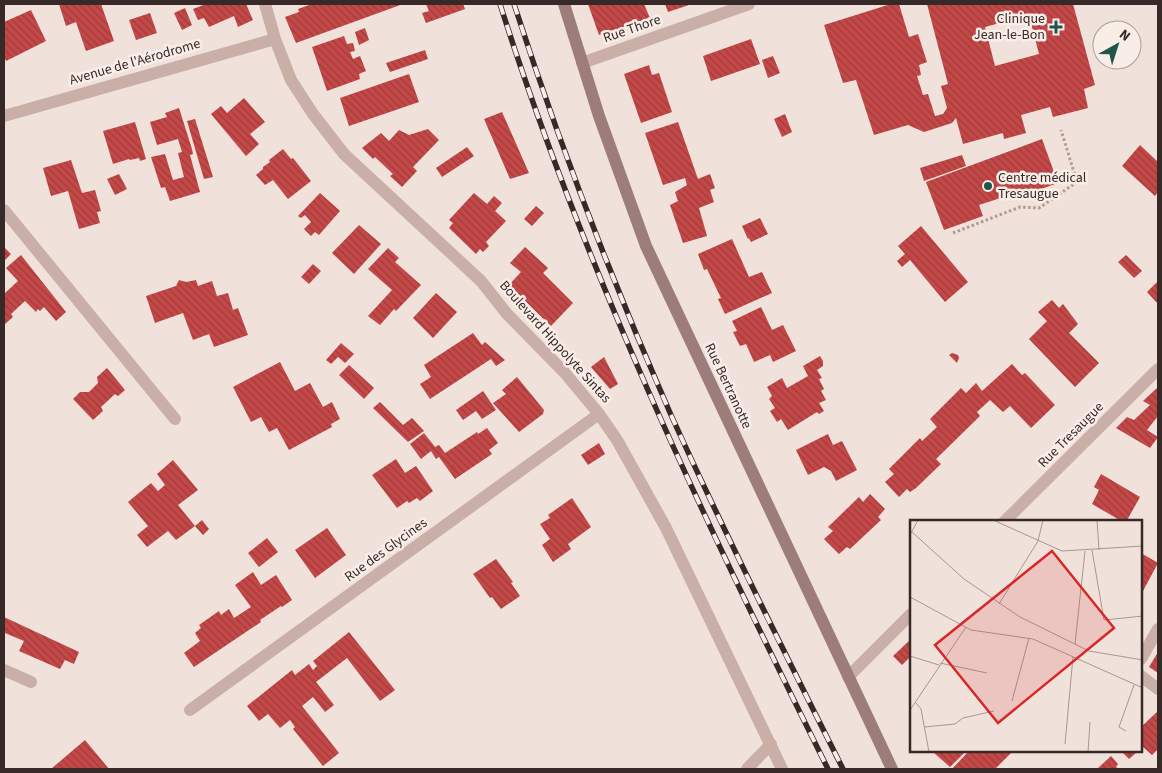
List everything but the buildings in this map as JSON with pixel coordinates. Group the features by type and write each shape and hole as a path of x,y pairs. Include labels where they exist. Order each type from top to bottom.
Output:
{"street":[{"name":"Boulevard Hippolyte Sintas","path":"264,4 291,80 313,114 344,154 480,281 507,314 565,373 599,414 617,440 666,528 782,769"},
{"name":"Rue Bertranotte","path":"564,4 599,116 646,246 892,769"},
{"name":"Rue Thore","path":"582,63 749,4"},
{"name":"Avenue de l'Aérodrome","path":"4,116 275,39"},
{"path":"4,210 175,419"},
{"name":"Rue Tresaugue","path":"1006,520 1158,369"},
{"name":"Rue des Glycines","path":"190,710 599,414"},
{"path":"848,677 910,615"},
{"path":"1142,657 1158,629"},
{"path":"4,670 31,682"},
{"path":"1142,677 1158,690"},
{"path":"747,769 771,744"}],"path":[{"path":"953,233 1020,207 1039,208 1077,182 1061,130"}],"railway":[{"path":"500,4 533,103 608,297 649,392 736,582 828,769"},
{"path":"514,4 568,160 607,263 649,365 691,460 843,769"}],"place":[{"name":"Clinique Jean-le-Bon","path":"1056,27"},
{"name":"Centre médical Tresaugue","path":"988,186"}]}
